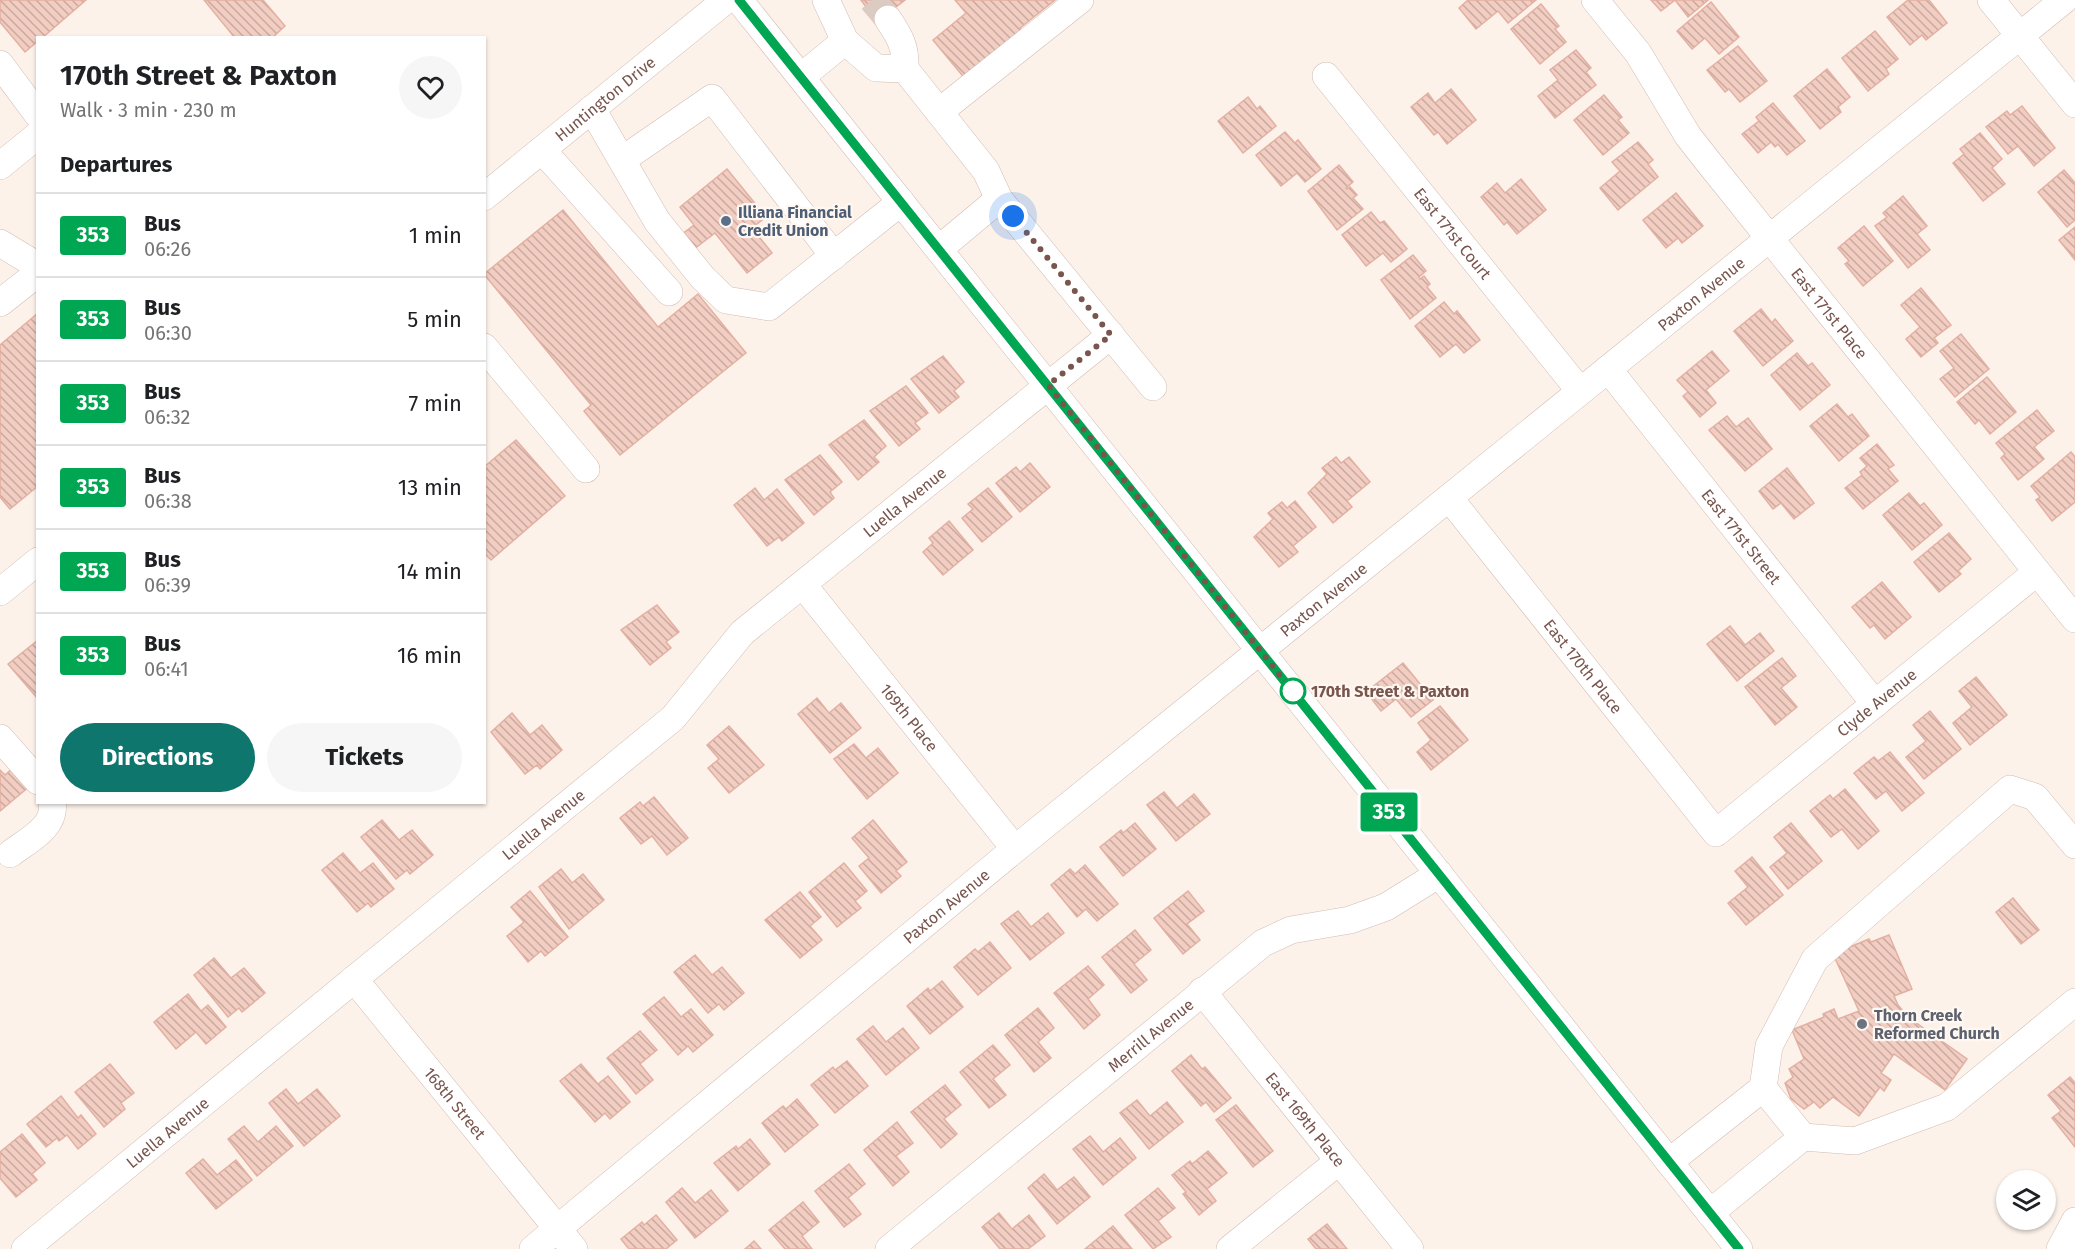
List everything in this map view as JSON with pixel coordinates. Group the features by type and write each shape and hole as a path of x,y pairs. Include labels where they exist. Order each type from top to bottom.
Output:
{"street":[{"name":"Huntington Drive","path":"486,195 726,0"},
{"path":"739,0 1739,1249"},
{"path":"826,0 845,41 876,68 905,69"},
{"path":"939,112 1080,0"},
{"name":"East 171st Place","path":"1595,0 1644,62 1688,136 1768,239 2075,619"},
{"path":"1991,0 2075,104"},
{"name":"Paxton Avenue","path":"532,1249 566,1239 1016,849 2064,0"},
{"path":"888,19 901,37 905,50 905,69 986,171 999,199 1153,387"},
{"path":"801,77 845,41"},
{"path":"0,64 36,112"},
{"name":"East 171st Court","path":"1326,76 1581,392"},
{"path":"622,160 712,98 834,256"},
{"path":"592,109 657,221 703,278 726,300 769,307 902,202"},
{"path":"0,166 36,137"},
{"path":"543,150 669,292"},
{"path":"939,249 999,199"},
{"path":"0,243 36,265"},
{"path":"0,303 36,275"},
{"name":"Luella Avenue","path":"25,1249 673,718 742,633 1111,335"},
{"path":"486,349 586,469"},
{"name":"East 171st Street","path":"1608,369 1875,704"},
{"name":"East 170th Place","path":"1450,499 1716,833"},
{"path":"0,592 36,563"},
{"name":"Clyde Avenue","path":"1716,833 2037,572"},
{"name":"169th Place","path":"803,585 1016,849"},
{"path":"0,738 36,779"},
{"path":"1669,1162 1763,1088 1769,1046 1815,959 2010,789 2035,797 2075,845"},
{"path":"10,854 50,822 54,814 52,804"},
{"name":"Merrill Avenue","path":"889,1249 1263,943 1291,930 1350,920 1386,907 1439,874"},
{"name":"168th Street","path":"354,979 566,1239"},
{"name":"East 169th Place","path":"1202,991 1410,1249"},
{"path":"1710,1213 1803,1137 1855,1141 1947,1107 2075,1002"},
{"path":"1763,1088 1803,1137"},
{"path":"1230,1249 1339,1161"},
{"path":"2060,1249 2075,1221"}],"building":[{"path":"0,0 86,0 44,36 36,36 36,43 25,52 0,22"},
{"path":"204,0 263,0 285,26 274,36 233,36"},
{"path":"861,0 905,0 877,22"},
{"path":"955,0 1055,0 1020,28 1024,33 966,80 933,40 966,13"},
{"path":"1468,0 1536,0 1508,23 1498,11 1476,29 1459,8"},
{"path":"1651,0 1675,0 1661,11"},
{"path":"1675,0 1708,0 1688,17"},
{"path":"1908,0 1929,0 1947,23 1926,40 1922,35 1910,45 1887,17"},
{"path":"1711,2 1739,37 1719,54 1705,38 1692,49 1677,31"},
{"path":"1541,4 1559,26 1555,29 1566,42 1540,64 1511,29"},
{"path":"1875,31 1898,59 1886,69 1889,74 1868,91 1842,58"},
{"path":"1738,46 1767,81 1740,102 1729,89 1725,92 1707,70"},
{"path":"1576,50 1591,68 1586,72 1596,85 1555,118 1538,96 1558,80 1550,70"},
{"path":"1827,69 1850,97 1838,107 1841,112 1820,129 1794,96"},
{"path":"1451,89 1476,120 1447,144 1438,132 1434,135 1411,107 1428,93 1435,103"},
{"path":"1604,95 1622,117 1618,120 1629,133 1603,155 1574,120"},
{"path":"1248,97 1257,109 1260,106 1276,126 1243,153 1218,121"},
{"path":"1773,103 1805,141 1787,155 1778,144 1775,147 1771,142 1758,153 1742,134 1759,121 1756,117"},
{"path":"2022,106 2055,148 2034,166 2018,146 2008,154 1986,127 2007,111 2010,115"},
{"path":"1285,132 1295,143 1298,140 1321,169 1305,182 1297,173 1281,186 1256,155"},
{"path":"1980,133 2002,159 1992,168 2005,184 1983,201 1953,163 1964,154 1960,149"},
{"path":"1638,142 1653,160 1648,164 1658,177 1618,210 1600,188 1620,171 1612,162"},
{"path":"1339,165 1353,182 1346,188 1350,187 1357,195 1353,198 1363,209 1337,230 1308,191"},
{"name":"Illiana Financial Credit Union","path":"727,169 766,217 752,228 772,253 747,273 715,233 689,253 677,238 694,225 680,207"},
{"path":"2064,170 2075,183 2075,220 2067,227 2038,192"},
{"path":"1521,179 1546,210 1517,234 1507,222 1504,225 1481,197 1497,183 1505,193"},
{"path":"1676,193 1703,226 1682,243 1678,238 1666,248 1643,220"},
{"path":"1903,196 1927,226 1917,234 1930,250 1908,268 1875,226 1887,217 1883,213"},
{"path":"563,210 658,327 698,294 746,353 620,455 584,411 591,405 486,276 486,272"},
{"path":"1371,212 1380,223 1384,221 1407,249 1391,262 1383,253 1366,266 1342,235"},
{"path":"1864,226 1893,261 1863,286 1845,264 1849,261 1838,248"},
{"path":"2075,227 2075,260 2059,240"},
{"path":"1413,255 1426,271 1419,277 1420,279 1424,276 1430,284 1427,287 1436,298 1410,319 1381,280"},
{"path":"1921,288 1951,325 1934,338 1938,343 1921,357 1906,339 1920,327 1901,305"},
{"path":"1444,302 1454,314 1457,311 1480,340 1464,353 1456,344 1440,357 1415,326"},
{"path":"1761,309 1772,323 1775,319 1793,341 1763,366 1734,331"},
{"path":"36,315 36,488 10,509 0,497 0,345"},
{"path":"1961,334 1989,369 1955,397 1940,379 1954,368 1940,351"},
{"path":"1712,351 1729,371 1706,390 1716,403 1700,417 1683,396 1688,392 1677,380"},
{"path":"1797,353 1808,366 1812,363 1830,385 1800,410 1771,375"},
{"path":"943,356 964,382 954,391 959,397 939,413 911,379"},
{"path":"1987,377 2016,412 1990,434 1979,420 1975,424 1957,402"},
{"path":"906,386 928,413 915,423 920,429 899,446 870,411"},
{"path":"1837,404 1848,417 1852,414 1869,436 1839,461 1810,426"},
{"path":"2037,410 2054,431 2034,447 2044,459 2018,480 2001,458 2005,454 1996,443"},
{"path":"1727,416 1736,427 1748,418 1772,449 1745,471 1709,430"},
{"path":"864,420 886,446 874,457 879,462 858,480 829,445"},
{"path":"516,440 565,496 491,560 486,555 486,465"},
{"path":"1877,444 1894,465 1888,469 1898,481 1863,509 1845,488 1862,475 1860,472 1867,466 1860,458"},
{"path":"2071,452 2075,457 2075,502 2052,521 2036,500 2040,497 2031,486"},
{"path":"820,455 842,482 830,492 834,498 814,515 785,480"},
{"path":"1336,457 1341,463 1349,457 1370,482 1347,501 1352,507 1333,523 1308,493 1327,474 1322,468"},
{"path":"1030,463 1050,487 1020,512 996,483 1016,467 1020,472"},
{"path":"1787,468 1814,503 1794,519 1781,503 1773,509 1759,491"},
{"path":"755,488 764,500 777,489 804,523 782,541 779,537 767,546 734,505"},
{"path":"988,488 1012,517 982,542 962,518 973,509 968,504"},
{"path":"1909,493 1920,506 1924,503 1942,525 1912,550 1883,515"},
{"path":"1295,501 1316,527 1293,546 1298,552 1279,567 1254,537 1273,519 1268,513 1282,502 1287,508"},
{"path":"949,521 973,550 943,575 923,552 933,543 929,538"},
{"path":"1949,533 1971,559 1958,571 1961,574 1939,592 1914,562"},
{"path":"1882,582 1911,617 1885,639 1874,625 1870,628 1852,607"},
{"path":"657,605 679,632 666,642 671,648 650,665 621,630"},
{"path":"1730,626 1745,645 1760,633 1774,651 1737,681 1707,644"},
{"path":"36,642 36,697 8,664"},
{"path":"1782,658 1796,676 1781,688 1797,707 1775,725 1745,687"},
{"path":"1403,663 1433,700 1411,717 1396,699 1381,711 1366,692"},
{"path":"1976,677 2007,715 1970,745 1953,723 1972,707 1959,691"},
{"path":"817,698 829,713 841,703 861,728 830,753 798,714"},
{"path":"1440,706 1468,740 1431,770 1417,752 1431,740 1418,723"},
{"path":"1930,711 1961,749 1924,779 1906,757 1926,741 1913,725"},
{"path":"512,713 530,735 542,725 562,750 540,769 537,765 525,774 491,732"},
{"path":"729,726 764,765 729,793 708,768 719,759 707,745"},
{"path":"854,744 866,758 878,748 898,773 867,799 834,759"},
{"path":"1890,752 1924,793 1902,811 1886,791 1876,799 1854,773 1874,757 1878,761"},
{"path":"14,767 30,786 0,811 0,770 5,775"},
{"path":"1845,789 1879,831 1858,849 1842,829 1831,837 1810,811 1830,795 1833,799"},
{"path":"1164,792 1177,808 1194,794 1210,814 1176,841 1147,805"},
{"path":"654,797 688,838 667,855 652,836 641,844 620,818 640,802 643,806"},
{"path":"382,820 399,840 412,830 433,855 410,874 407,870 396,879 361,837"},
{"path":"873,820 907,862 896,871 901,876 881,893 859,866 869,858 852,838"},
{"path":"1135,823 1156,849 1123,876 1100,847 1121,830 1123,833"},
{"path":"1791,823 1822,861 1788,889 1770,867 1787,853 1774,837"},
{"path":"343,853 360,873 373,863 394,889 371,907 368,903 357,912 322,870"},
{"path":"1752,857 1783,895 1746,925 1728,903 1748,887 1735,871"},
{"path":"844,863 867,891 855,901 861,908 837,927 809,892"},
{"path":"1085,865 1118,904 1097,921 1086,909 1077,917 1051,885 1070,869 1075,874"},
{"path":"561,869 572,883 583,874 604,900 569,929 539,887"},
{"path":"530,891 568,937 545,956 541,951 528,962 507,936 524,922 511,907"},
{"path":"1188,891 1204,911 1187,924 1200,940 1183,954 1154,918"},
{"path":"800,892 821,917 810,926 822,940 800,958 765,920"},
{"path":"2013,898 2039,930 2021,944 1996,912"},
{"path":"1018,911 1031,927 1048,913 1064,933 1030,960 1001,924"},
{"path":"1135,930 1151,950 1134,964 1147,980 1131,993 1102,957"},
{"name":"Thorn Creek Reformed Church","path":"1889,935 1912,989 1894,996 1898,1005 1908,1017 1967,1059 1945,1090 1894,1054 1881,1073 1891,1080 1884,1091 1880,1087 1859,1116 1833,1097 1820,1108 1814,1102 1804,1109 1791,1099 1785,1083 1793,1077 1789,1069 1804,1059 1792,1030 1824,1017 1823,1014 1834,1009 1838,1019 1859,1011 1833,954 1869,939 1871,942"},
{"path":"990,942 1011,968 978,995 954,967 975,949 978,952"},
{"path":"695,955 712,975 722,967 744,993 724,1010 719,1004 708,1013 674,972"},
{"path":"214,958 231,978 244,968 265,993 242,1012 239,1008 228,1017 194,975"},
{"path":"1088,966 1104,985 1088,999 1100,1015 1084,1029 1054,993"},
{"path":"942,981 963,1007 930,1034 907,1006 928,988 930,991"},
{"path":"188,994 201,1011 208,1005 226,1027 206,1044 196,1032 176,1049 154,1022"},
{"path":"664,997 681,1017 691,1009 713,1035 693,1052 688,1046 678,1055 643,1014"},
{"path":"1038,1008 1054,1028 1038,1042 1051,1058 1034,1072 1005,1035"},
{"path":"873,1026 886,1042 903,1028 919,1048 886,1075 857,1039"},
{"path":"640,1031 657,1050 640,1064 653,1080 636,1094 607,1058"},
{"path":"993,1045 1010,1065 993,1079 1006,1095 989,1108 960,1072"},
{"path":"1191,1055 1202,1069 1205,1067 1231,1098 1214,1112 1206,1102 1201,1106 1172,1071"},
{"path":"847,1061 868,1086 835,1113 811,1085 833,1067 835,1070"},
{"path":"110,1064 134,1093 121,1103 125,1109 104,1127 75,1092"},
{"path":"581,1064 598,1084 608,1076 630,1102 610,1119 605,1113 595,1122 560,1081"},
{"path":"2070,1077 2075,1083 2075,1147 2052,1118 2061,1111 2048,1095"},
{"path":"945,1085 961,1105 944,1119 957,1134 941,1148 911,1112"},
{"path":"286,1089 298,1104 317,1089 340,1116 304,1146 269,1103"},
{"path":"61,1096 78,1118 81,1115 96,1134 78,1149 67,1135 59,1141 57,1138 46,1147 27,1124"},
{"path":"797,1099 818,1125 785,1152 762,1123 783,1106 786,1109"},
{"path":"1137,1100 1150,1116 1167,1102 1183,1122 1149,1149 1120,1113"},
{"path":"1236,1105 1273,1151 1253,1167 1216,1120"},
{"path":"897,1122 913,1143 896,1156 909,1172 893,1186 864,1150"},
{"path":"244,1126 258,1142 276,1126 293,1146 257,1176 228,1139"},
{"path":"22,1134 45,1163 32,1174 37,1180 16,1197 0,1178 0,1152"},
{"path":"1090,1136 1103,1152 1120,1138 1136,1158 1103,1185 1073,1149"},
{"path":"750,1139 770,1164 738,1191 714,1163 736,1146 738,1149"},
{"path":"1208,1151 1227,1173 1207,1189 1216,1201 1199,1215 1183,1194 1186,1192 1172,1175 1190,1161 1192,1164"},
{"path":"203,1159 217,1175 236,1160 252,1180 216,1209 186,1173"},
{"path":"849,1164 865,1184 848,1198 861,1214 844,1227 815,1191"},
{"path":"1044,1174 1057,1190 1074,1177 1090,1197 1057,1224 1028,1188"},
{"path":"682,1188 695,1203 711,1190 728,1211 695,1238 666,1202"},
{"path":"1158,1188 1175,1208 1158,1221 1171,1237 1153,1249 1125,1215"},
{"path":"803,1202 819,1222 802,1236 812,1249 785,1249 769,1230"},
{"path":"999,1213 1012,1229 1029,1215 1045,1236 1028,1249 1000,1249 982,1227"},
{"path":"656,1215 677,1240 666,1249 629,1249 621,1239 642,1222 644,1225"},
{"path":"1327,1224 1347,1249 1316,1249 1308,1239"},
{"path":"1113,1226 1132,1249 1085,1249"},
{"path":"754,1241 761,1249 745,1249"}],"tunnel":[{"path":"872,0 888,19"}],"bus line":[{"name":"353","path":"739,0 1739,1249"}],"place":[{"name":"Illiana Financial Credit Union","path":"726,221"},
{"name":"170th Street & Paxton","path":"1293,691"},
{"name":"Thorn Creek Reformed Church","path":"1862,1024"}],"route":[{"path":"1013,216 1111,335 1048,385 1295,694 1293,691"}]}
